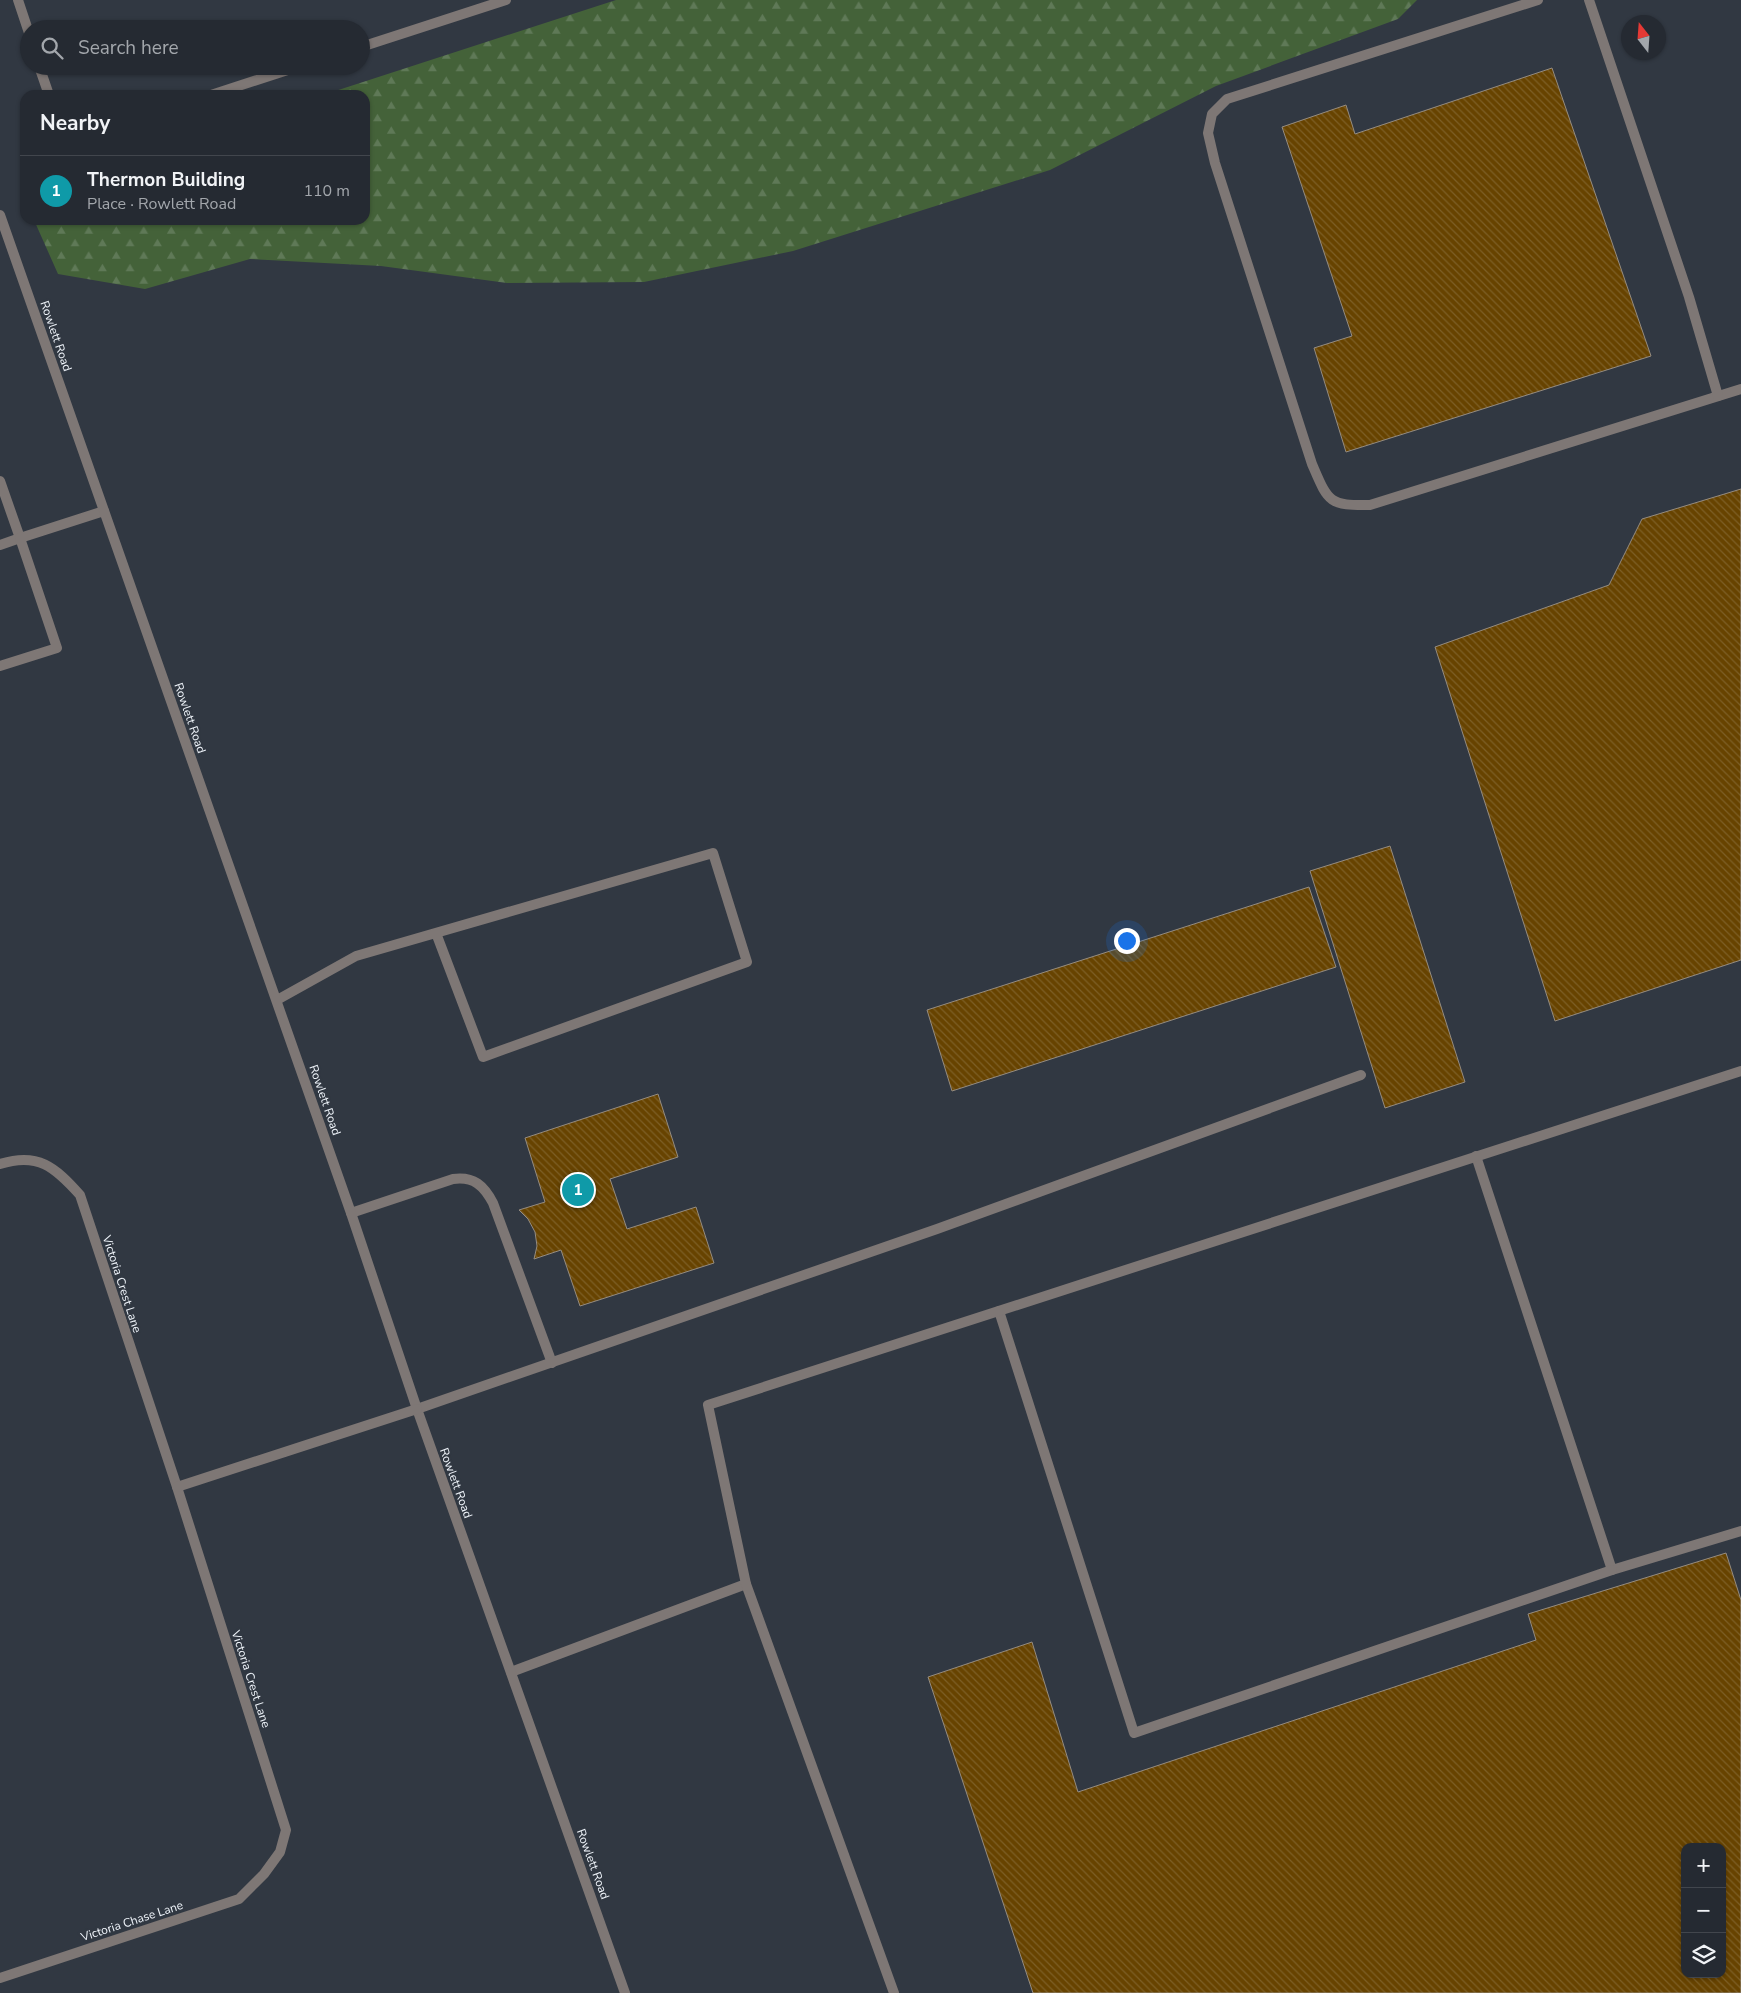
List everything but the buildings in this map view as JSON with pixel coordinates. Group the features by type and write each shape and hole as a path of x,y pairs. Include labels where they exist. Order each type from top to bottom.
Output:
{"street":[{"path":"18,0 25,20"},
{"path":"370,44 506,0"},
{"path":"1538,0 1227,99 1212,114 1208,133 1215,163 1312,464 1324,494 1343,506 1370,505 1741,389"},
{"path":"1589,0 1689,297 1718,396"},
{"path":"42,75 47,90"},
{"path":"226,90 272,75"},
{"name":"Rowlett Road","path":"0,215 277,1000 417,1409 625,1993"},
{"path":"0,481 57,648 0,666"},
{"path":"0,545 104,511"},
{"path":"277,1000 356,956 713,853 747,962 483,1057 436,933"},
{"path":"894,1993 746,1584 708,1405 1741,1071"},
{"path":"177,1487 417,1409 937,1229 1360,1075"},
{"path":"1476,1156 1612,1570"},
{"name":"Victoria Crest Lane","path":"0,1164 16,1159 43,1162 66,1179 80,1195 177,1487 286,1830 280,1852 264,1874"},
{"path":"351,1213 453,1179 468,1178 480,1185 493,1203 552,1363"},
{"path":"999,1311 1134,1733 1612,1570 1741,1532"},
{"path":"511,1672 746,1584"},
{"name":"Victoria Chase Lane","path":"0,1978 239,1899 264,1874"}],"green space":[{"path":"616,0 1417,0 1398,19 1216,86 1050,170 793,251 644,282 507,283 381,266 250,259 145,289 58,274 36,225 370,225 370,90 338,90"}],"place":[{"name":"Thermon Building","path":"578,1190"}]}
